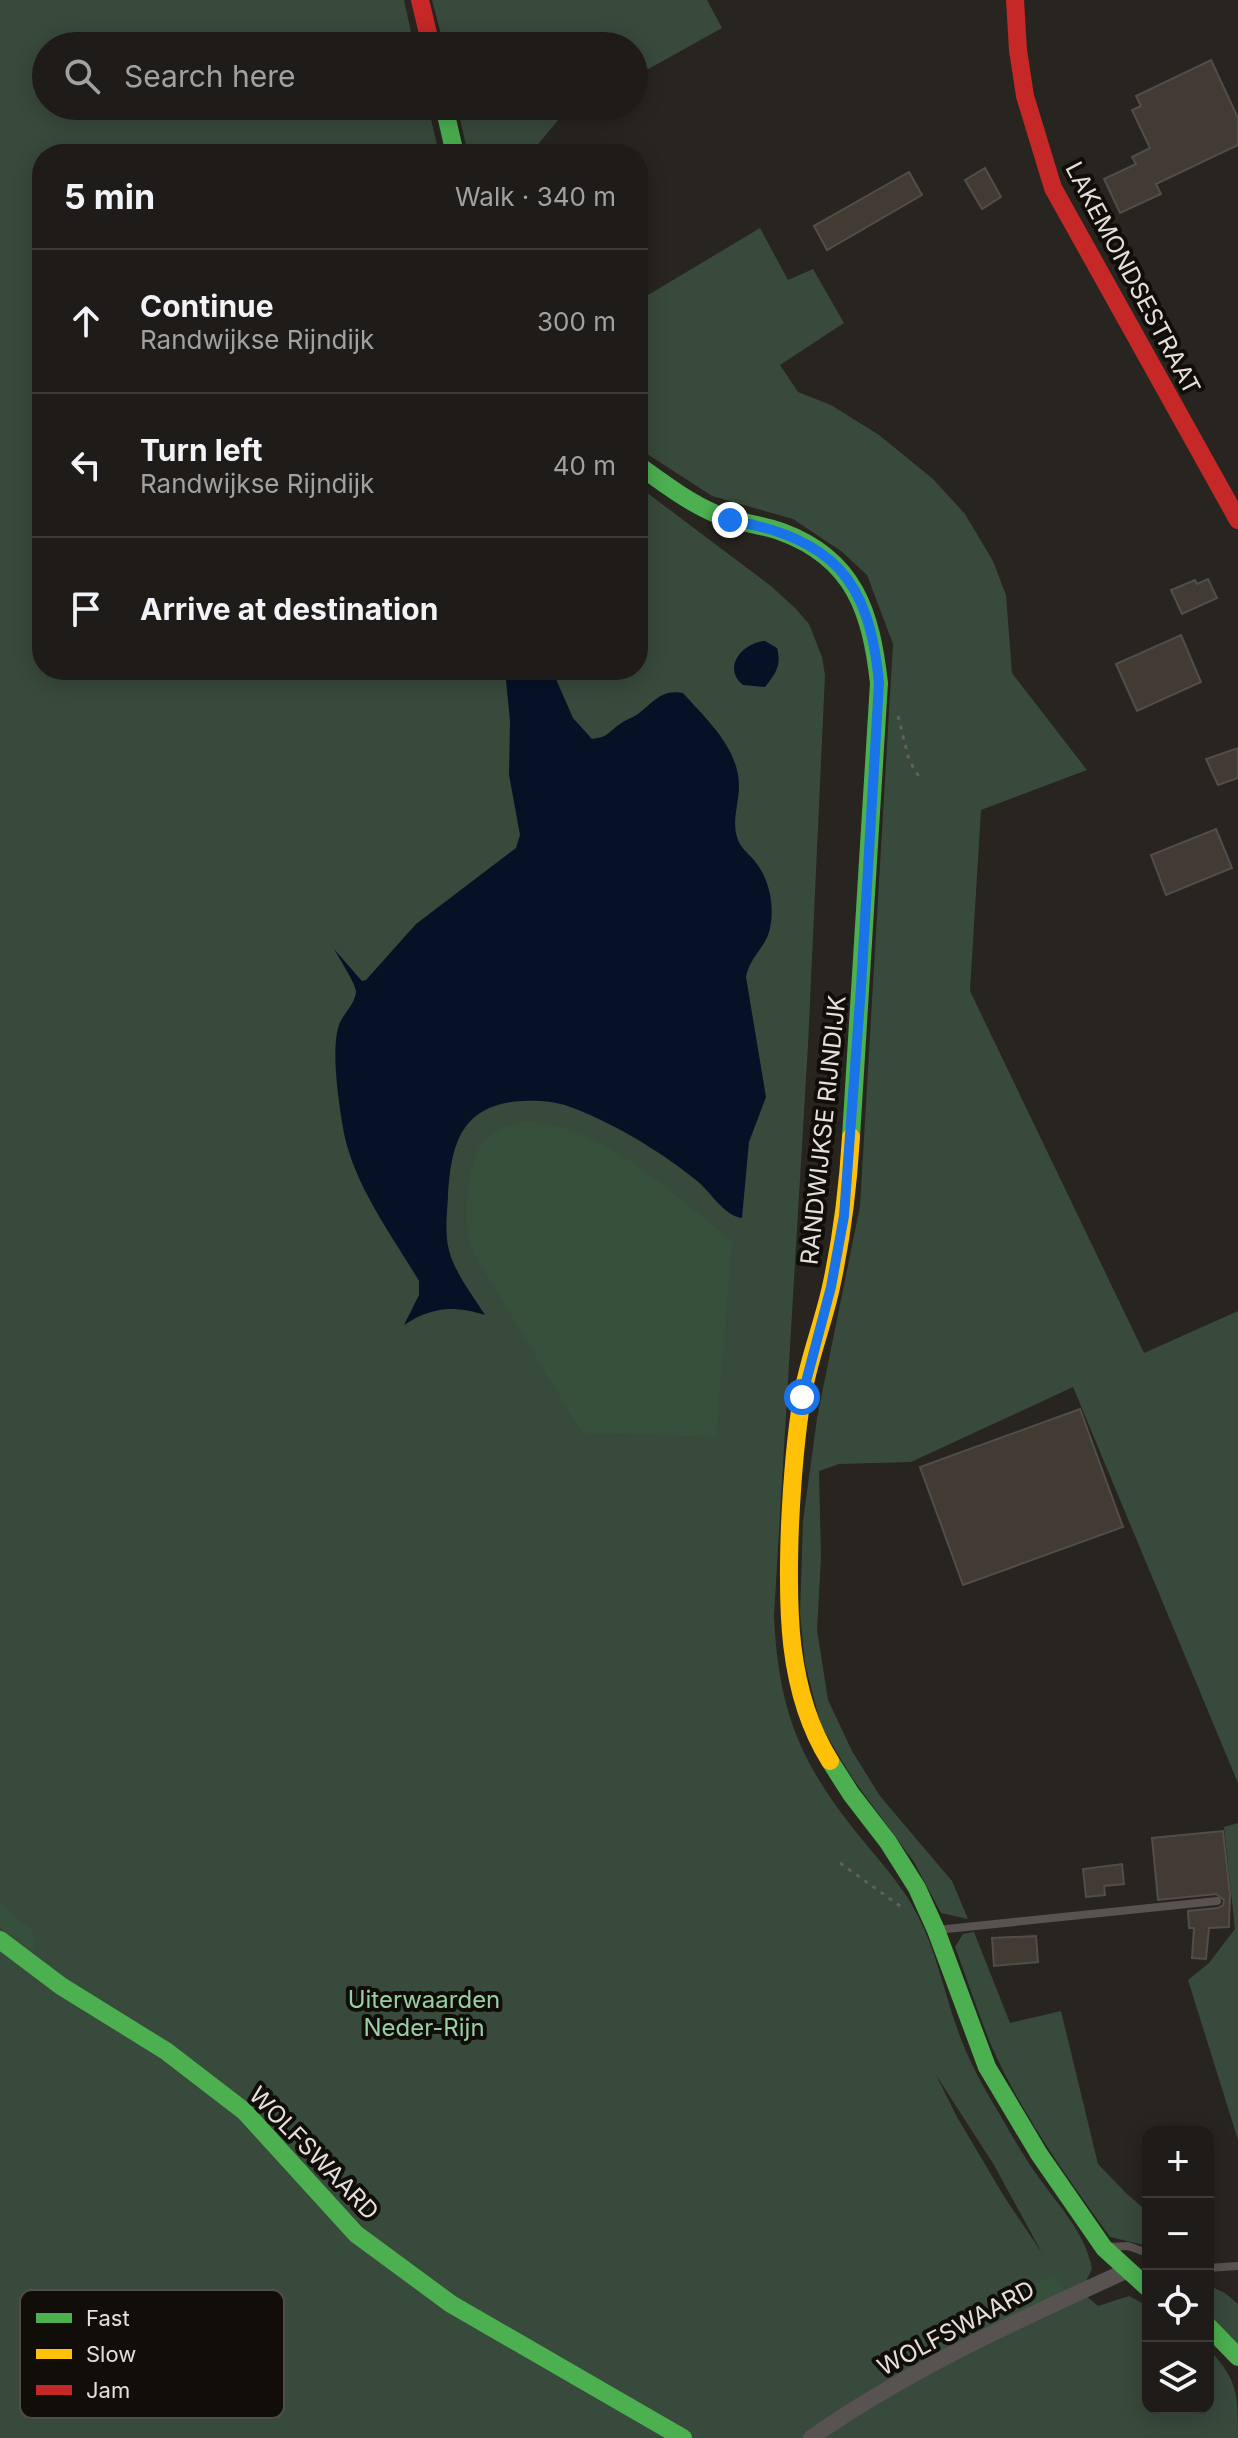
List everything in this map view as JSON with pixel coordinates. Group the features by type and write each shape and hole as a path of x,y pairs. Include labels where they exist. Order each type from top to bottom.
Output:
{"street":[{"path":"420,0 428,32"},
{"name":"LAKEMONDSESTRAAT","path":"1015,0 1022,89 1033,134 1053,188 1238,520"},
{"path":"447,120 453,144"},
{"name":"RANDWIJKSE RIJNDIJK","path":"648,472 690,503 730,520 771,528 811,545 840,570 864,605 875,648 879,683 844,1216 831,1287 802,1397 792,1489 788,1579 791,1644 803,1702 825,1753 917,1888 987,2067 1039,2154 1104,2248 1142,2283"},
{"name":"WOLFSWAARD","path":"0,1940 61,1986 166,2051 244,2111 356,2234 451,2304 683,2438"},
{"name":"WOLFSWAARD","path":"811,2438 838,2419 989,2334 1128,2270"},
{"path":"1214,2332 1238,2357"}],"lane":[{"path":"936,1930 1217,1901"},
{"path":"1104,2248 1128,2246 1142,2251"},
{"path":"1214,2268 1238,2266"}],"path":[{"path":"896,710 909,760 919,777"},
{"path":"840,1863 908,1912"}],"green space":[{"name":"Uiterwaarden Neder-Rijn","path":"0,0 404,0 411,32 32,32 32,120 431,120 437,144 32,144 32,680 648,680 648,494 771,586 809,624 822,657 825,675 808,1045 774,1616 786,1701 793,1726 815,1774 895,1880 918,1916 935,1956 960,2037 987,2092 1026,2159 1083,2241 1092,2269 1085,2283 1077,2288 1098,2306 1129,2296 1142,2303 1142,2414 1214,2414 1214,2356 1231,2379 1238,2409 1238,2438 0,2438","holes":["936,2075 994,2165 1042,2253 957,2117"]},
{"path":"432,0 707,0 722,28 648,69 648,32 440,32"},
{"path":"460,120 558,120 538,144 466,144"},
{"path":"760,228 788,280 813,269 844,323 780,365 798,392 831,405 879,435 933,479 965,514 993,561 1006,595 1012,673 1087,770 981,810 970,991 1144,1353 1238,1311 1238,1783 1073,1387 911,1462 839,1464 819,1471 821,1558 817,1630 828,1700 852,1751 880,1796 952,1881 968,1919 941,1913 914,1862 853,1779 821,1726 805,1664 800,1613 803,1521 817,1418 860,1206 893,644 867,575 841,551 793,519 712,496 648,454 648,295"},
{"path":"524,1121 582,1135 610,1149 661,1183 732,1241 716,1437 582,1433 478,1261 468,1234 468,1193 476,1154 490,1136"},
{"path":"1238,1823 1238,2140 1188,1980 1209,1963 1235,1929 1224,1827"},
{"path":"0,1902 32,1931 35,1936 34,1952 0,1927"},
{"path":"974,1932 1010,2023 1061,2011 1098,2164 1142,2207 1142,2245 1110,2237 1030,2120 991,2045 955,1947 963,1934"},
{"path":"1054,2275 1067,2292 897,2374 888,2356"},
{"path":"1214,2288 1238,2304 1238,2346 1214,2325"}],"water":[{"path":"765,641 777,648 779,660 775,674 765,687 743,685 734,671 738,657 750,646"},
{"path":"506,680 556,680 573,718 592,739 605,735 658,698 675,692 683,693 720,735 738,772 735,820 738,840 763,874 771,900 768,934 746,977 766,1097 749,1142 742,1218 729,1213 696,1180 666,1158 634,1137 583,1112 560,1104 533,1101 502,1104 486,1110 463,1130 457,1144 452,1160 446,1228 454,1264 485,1315 453,1309 433,1311 404,1325 419,1295 419,1281 362,1185 346,1143 342,1122 336,1073 337,1035 356,992 334,949 362,981 366,980 416,924 516,848 520,835 509,775 510,721"}],"building":[{"path":"1211,60 1238,118 1238,145 1156,184 1161,194 1120,213 1104,179 1136,164 1132,157 1150,148 1132,110 1141,106 1136,96"},
{"path":"985,168 1001,197 982,209 965,180"},
{"path":"909,172 922,195 827,250 814,226"},
{"path":"1208,579 1217,598 1182,614 1171,590 1195,580 1197,584"},
{"path":"1181,635 1201,682 1137,711 1116,664"},
{"path":"1238,748 1238,778 1218,785 1206,759"},
{"path":"1216,829 1232,868 1166,895 1151,855"},
{"path":"1080,1409 1123,1527 963,1585 920,1467"},
{"path":"1223,1831 1230,1894 1229,1927 1209,1928 1206,1959 1192,1958 1194,1928 1189,1928 1188,1911 1218,1908 1224,1900 1216,1894 1158,1900 1152,1838"},
{"path":"1122,1864 1124,1884 1104,1886 1105,1895 1086,1897 1083,1869"},
{"path":"1036,1936 1038,1962 994,1966 992,1938"}],"traffic: fast":[{"path":"447,120 453,144"},
{"path":"648,472 716,514 782,532 807,543 827,557 855,591 871,634 879,683 851,1137"},
{"path":"830,1761 917,1888 987,2067 1039,2154 1104,2248 1142,2283"},
{"path":"0,1940 61,1986 166,2051 244,2111 356,2234 451,2304 683,2438"},
{"path":"1214,2332 1238,2357"}],"traffic: slow":[{"path":"830,1761 805,1706 797,1676 790,1616 790,1525 802,1398 835,1268 851,1137"}],"traffic: jam":[{"path":"420,0 428,32"},
{"path":"1015,0 1025,96 1053,188 1238,520"}],"route":[{"path":"730,520 771,528 811,545 840,570 864,605 875,648 879,683 844,1216 831,1287 802,1397"}]}
